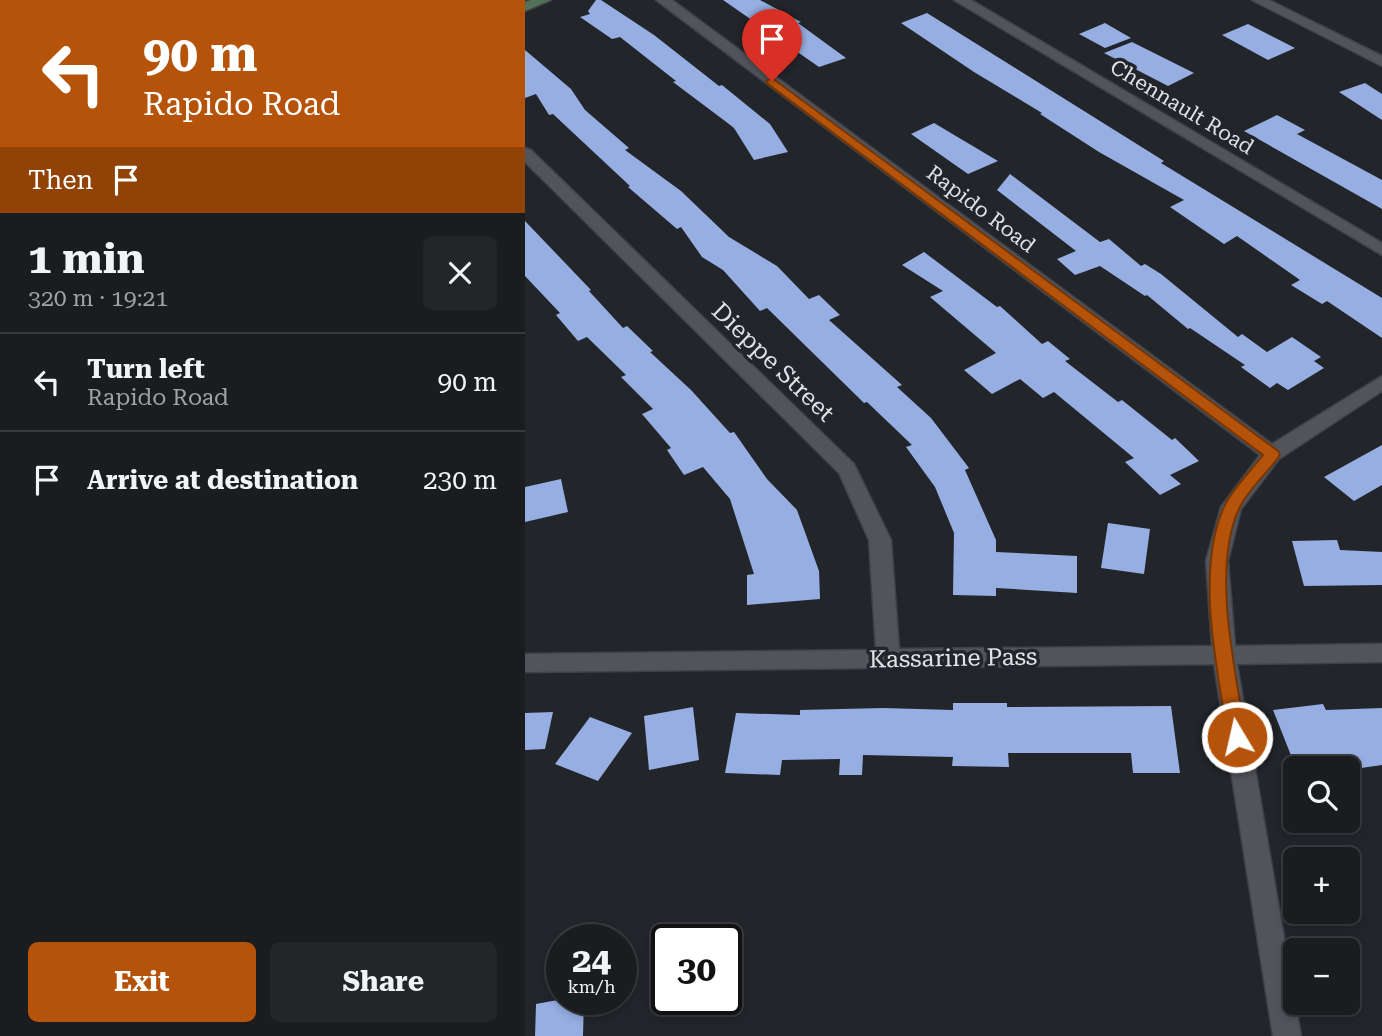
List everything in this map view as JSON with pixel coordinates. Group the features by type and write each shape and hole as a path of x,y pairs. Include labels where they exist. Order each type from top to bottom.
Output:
{"main road":[{"path":"525,7 544,0"}],"street":[{"name":"Rapido Road","path":"663,0 1272,454"},
{"name":"Chennault Road","path":"961,0 1382,250"},
{"path":"1259,0 1382,62"},
{"name":"Dieppe Street","path":"525,153 846,468 880,540 888,658"},
{"path":"1287,1036 1224,655 1217,561 1231,507 1272,454 1382,382"},
{"name":"Kassarine Pass","path":"525,663 1382,653"}],"building":[{"path":"596,0 601,0 654,35 719,86 722,85 770,124 788,152 754,160 734,128 673,82 676,81 620,37 612,39 580,17 590,14 588,11"},
{"path":"723,0 760,0 801,22 798,23 846,58 819,67"},
{"path":"927,13 1164,161 1161,163 1382,298 1382,338 1327,301 1322,304 1291,285 1300,280 1237,236 1224,244 1170,207 1184,200 1099,152 901,23"},
{"path":"1105,23 1131,38 1105,48 1079,34"},
{"path":"1248,24 1295,48 1268,60 1222,35"},
{"path":"1132,42 1194,73 1168,86 1104,53"},
{"path":"525,50 571,89 585,110 629,148 625,150 681,191 729,237 777,266 809,299 819,295 840,315 829,320 902,385 897,387 931,418 969,468 965,470 996,540 996,552 1077,556 1077,593 996,588 996,596 953,595 954,533 935,487 906,447 912,445 867,402 864,403 767,308 760,311 723,270 702,257 681,227 677,229 628,187 630,186 553,114 549,115 536,94 525,98"},
{"path":"1365,83 1382,94 1382,120 1339,92"},
{"path":"1277,115 1305,130 1297,134 1382,180 1382,209 1244,131"},
{"path":"934,123 998,161 968,174 911,134"},
{"path":"1010,174 1100,242 1109,239 1141,266 1145,264 1161,274 1238,337 1242,334 1267,352 1292,337 1321,357 1314,361 1324,368 1288,390 1277,383 1270,388 1241,367 1245,365 1188,329 1147,295 1100,266 1075,275 1057,259 1076,251 997,190"},
{"path":"525,221 623,328 627,326 730,433 734,432 767,479 797,510 819,571 820,599 747,605 747,575 754,574 730,499 703,467 684,475 667,450 671,448 642,414 653,409 621,377 626,375 587,337 578,341 556,315 560,313 525,276"},
{"path":"924,252 997,307 1000,306 1042,344 1048,341 1070,359 1065,361 1118,402 1122,400 1172,440 1175,438 1199,461 1170,475 1181,484 1160,495 1125,462 1134,458 1054,392 1043,398 1020,379 992,394 964,370 996,353 930,297 943,291 902,265"},
{"path":"1382,445 1382,485 1354,501 1324,477"},
{"path":"561,479 568,512 525,522 525,487"},
{"path":"1108,523 1150,529 1144,574 1101,568"},
{"path":"1337,540 1340,550 1382,552 1382,585 1304,586 1292,541"},
{"path":"953,703 1007,703 1007,707 1171,706 1180,773 1133,773 1131,753 1008,753 1009,767 952,766 953,757 863,755 862,775 839,775 840,759 782,760 780,775 725,773 736,713 800,715 800,710 883,708 953,710"},
{"path":"1323,704 1326,710 1382,708 1382,765 1360,768 1360,756 1291,756 1273,710"},
{"path":"693,707 699,760 649,770 644,716"},
{"path":"553,712 545,749 525,750 525,713"},
{"path":"590,717 632,733 598,781 555,764"},
{"path":"546,1002 546,1015 584,1015 583,1036 535,1036 536,1004"}],"route":[{"path":"772,81 1272,454 1231,507 1217,561 1224,655 1237,737"}]}
